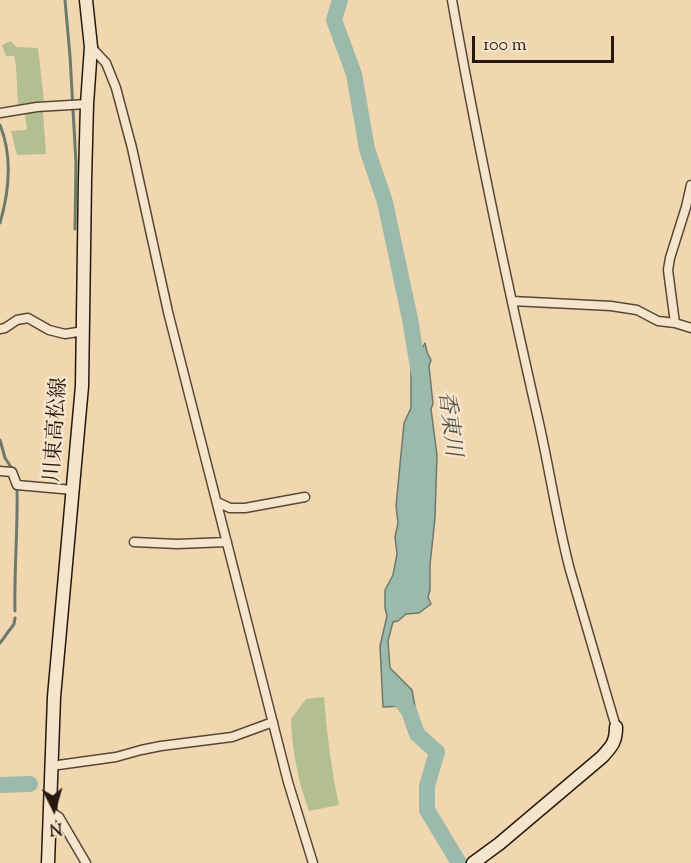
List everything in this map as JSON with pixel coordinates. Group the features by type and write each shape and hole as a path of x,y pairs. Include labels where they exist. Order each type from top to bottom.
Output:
{"main road":[{"name":"川東高松線","path":"48,863 54,697 82,386 87,104 91,47 86,0"},
{"path":"473,863 499,844 602,757 616,737 616,727"}],"street":[{"path":"452,0 557,514 616,727"},
{"path":"91,47 106,63 116,88 132,148 168,312 288,782 313,863"},
{"path":"0,113 37,107 87,104"},
{"path":"675,323 668,270 691,185"},
{"path":"512,301 611,306 637,310 658,321 691,328"},
{"path":"0,329 17,320 28,318 49,330 65,334 84,331"},
{"path":"0,471 12,472 17,485 73,490"},
{"path":"217,502 230,508 245,508 305,497"},
{"path":"134,542 177,544 227,542"},
{"path":"51,766 116,757 161,746 232,737 273,722"},
{"path":"50,811 59,817 86,863"}],"green space":[{"path":"11,41 16,47 38,48 44,101 18,105 14,56 6,56 2,45"},
{"path":"43,112 46,154 17,155 11,131 27,130 25,113"},
{"path":"324,697 339,805 309,811 296,766 291,719 306,699"}],"shaded area":[{"path":"425,343 431,360 429,366 433,404 431,409 437,455 435,518 428,597 431,604 419,613 406,614 393,622 388,641 390,668 412,690 415,707 383,707 380,646 387,616 385,590 393,575 397,554 396,506 404,423 411,408 411,358 417,349 421,350"}],"waterway":[{"path":"65,0 76,163 75,229"},
{"name":"香東川","path":"340,0 334,20 354,74 367,149 385,202 410,319 419,374"},
{"path":"0,125 8,162 6,199 0,223"},
{"path":"0,440 5,458 11,467"},
{"path":"15,611 17,488"},
{"path":"0,643 14,624 15,618"},
{"name":"香東川","path":"391,688 409,711 417,734 437,752 427,786 427,810 459,863"},
{"path":"0,785 30,784"}]}
